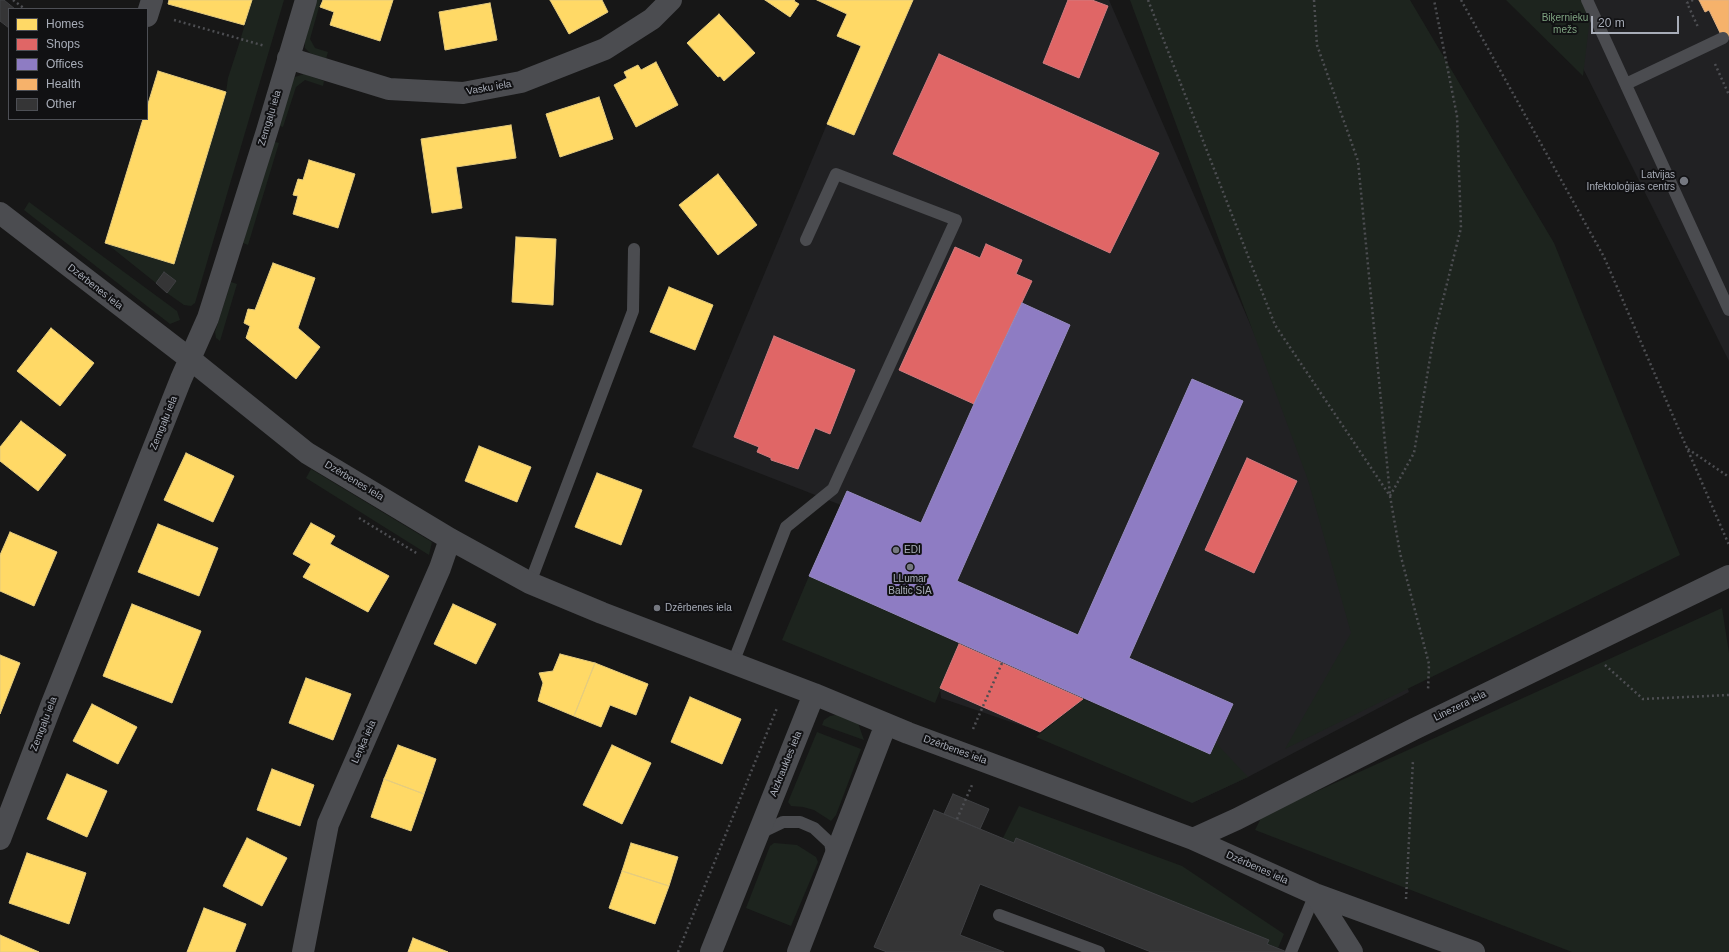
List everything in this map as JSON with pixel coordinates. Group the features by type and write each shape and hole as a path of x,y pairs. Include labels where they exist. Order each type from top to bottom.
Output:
{"street":[{"name":"Zemgaļu iela","path":"0,839 54,698 210,311 267,131 306,0"},
{"name":"Vasku iela","path":"288,58 389,89 462,93 521,82 605,50 652,19 671,0"},
{"name":"Dzērbenes iela","path":"0,213 190,359 307,453 450,539 530,583 602,613 814,694 886,724 1193,839 1315,894 1474,952"},
{"name":"Leņķa iela","path":"303,952 328,824 440,568 450,539"},
{"name":"Linezera iela","path":"1193,839 1231,822 1414,729 1729,576"},
{"name":"Aizkraukles iela","path":"711,952 814,694"},
{"path":"798,952 886,724"},
{"path":"1315,894 1352,952"}],"lane":[{"path":"1588,0 1729,310"},
{"path":"1626,84 1723,38"},
{"path":"733,663 786,527 833,489 956,220 836,174 806,240"},
{"path":"530,583 633,311 634,249"},
{"path":"757,834 783,822 800,822 814,828 830,843 834,860"},
{"path":"1291,952 1315,894"},
{"path":"999,915 1099,952"}],"path":[{"path":"13,0 24,8"},
{"path":"1148,0 1275,326 1390,496"},
{"path":"1314,0 1317,45 1358,161 1390,496 1400,553 1429,664 1428,691"},
{"path":"1390,496 1414,453 1434,335 1461,228 1457,116 1434,0"},
{"path":"1461,0 1604,257 1729,546"},
{"path":"149,10 266,47"},
{"path":"1688,449 1729,477"},
{"path":"355,515 440,568"},
{"path":"1584,646 1643,699 1729,695"},
{"path":"971,733 1002,663"},
{"path":"678,952 787,684"},
{"path":"1403,925 1406,898 1414,729"},
{"path":"957,819 975,779"}],"shaded area":[{"path":"881,0 1109,0 1254,333 1341,488 1409,692 1248,777 1192,803 1090,702 1084,699 1040,732 941,698 940,688 958,644 809,576 841,505 692,447 827,124"},
{"name":"Latvijas Infektoloģijas centrs","path":"1549,0 1729,0 1729,361"}],"green space":[{"path":"252,0 284,0 195,303 191,306 184,305 167,293 176,281 164,273 156,283 106,243 174,264"},
{"path":"316,0 321,0 310,39 315,48 328,52 326,59 310,53 305,48 305,41"},
{"path":"1130,0 1410,0 1554,243 1680,555 1285,749 1351,633 1308,480"},
{"name":"Biķernieku mežs","path":"1506,0 1592,0 1583,76"},
{"path":"304,74 324,81 323,86 305,80 296,87 283,127 277,125 291,83 295,77"},
{"path":"272,141 279,143 248,245 243,243"},
{"path":"29,202 177,311 180,320 170,324 24,210"},
{"path":"231,282 237,284 220,341 216,338 215,332"},
{"path":"311,469 432,542 429,555 306,478"},
{"path":"809,576 959,644 935,703 782,640"},
{"path":"1722,608 1729,653 1729,952 1572,952 1255,830 1262,816"},
{"path":"1083,699 1209,754 1215,742 1248,777 1192,803 1036,737"},
{"path":"841,714 858,723 864,740 822,725 824,720 830,716"},
{"path":"817,732 861,749 836,815 831,821 814,810 791,806 788,802"},
{"path":"1019,806 1182,866 1284,934 1278,948 1003,838"},
{"path":"774,843 797,845 816,857 818,862 791,926 746,908 770,846"}],"building: Homes":[{"path":"169,0 252,0 244,25 168,4"},
{"path":"323,0 393,0 380,41 330,25 334,12 320,7"},
{"path":"550,0 602,0 608,12 569,34"},
{"path":"765,0 795,0 794,1 799,4 790,17"},
{"path":"817,0 913,0 854,135 827,124 861,46 837,36 847,14"},
{"path":"490,3 497,40 445,50 439,12"},
{"path":"719,14 755,53 724,81 720,76 718,77 687,43"},
{"path":"656,62 678,105 636,127 614,85 627,78 624,72 638,65 641,70"},
{"path":"158,71 226,92 174,264 105,243 143,120 148,120 148,104"},
{"path":"599,97 613,139 560,157 546,114"},
{"path":"511,125 516,158 456,167 462,208 432,213 421,139"},
{"path":"309,160 355,174 338,228 293,214 298,196 293,195 298,179 303,180"},
{"path":"718,174 757,225 718,255 679,205"},
{"path":"516,237 556,239 553,305 512,302"},
{"path":"273,263 315,278 298,328 320,347 296,379 246,338 250,326 244,323 248,309 255,310"},
{"path":"669,287 713,305 695,350 650,332"},
{"path":"51,328 94,363 60,406 17,371"},
{"path":"21,421 66,455 38,491 0,461 0,447"},
{"path":"479,446 531,467 517,502 465,481"},
{"path":"186,453 234,476 213,522 164,500"},
{"path":"597,473 642,490 621,545 575,527"},
{"path":"311,523 335,536 330,544 389,576 368,612 303,577 311,564 293,554"},
{"path":"158,524 218,548 199,596 138,572"},
{"path":"10,532 57,552 34,606 0,591 0,555"},
{"path":"132,604 201,631 172,703 103,676"},
{"path":"453,604 496,624 476,664 434,644"},
{"path":"560,654 595,663 574,716 538,701 543,683 539,673 553,671"},
{"path":"0,655 20,663 0,714"},
{"path":"595,663 648,684 636,715 610,705 601,727 574,716"},
{"path":"306,678 351,694 333,740 289,723"},
{"path":"690,697 741,719 722,764 671,742"},
{"path":"92,704 137,727 118,764 73,741"},
{"path":"398,745 436,759 424,794 384,779"},
{"path":"612,745 651,763 622,824 583,805"},
{"path":"272,769 314,785 300,826 257,810"},
{"path":"67,774 107,791 87,837 47,819"},
{"path":"384,779 424,794 411,831 371,817"},
{"path":"247,838 287,858 262,906 223,886"},
{"path":"631,843 678,857 669,886 622,871"},
{"path":"27,853 86,873 69,924 9,903"},
{"path":"622,871 669,886 655,924 609,908"},
{"path":"204,908 246,924 235,952 187,952"},
{"path":"0,935 39,952 0,952"},
{"path":"413,938 448,952 408,952"}],"building: Shops":[{"path":"1068,0 1092,0 1108,6 1079,78 1043,63"},
{"path":"939,54 1159,153 1110,253 893,154"},
{"path":"986,244 1022,260 1016,274 1032,281 974,404 899,370 955,247 980,258"},
{"path":"774,336 855,370 830,434 815,428 798,469 771,460 771,458 757,452 759,447 734,437"},
{"path":"1247,458 1297,481 1254,573 1205,550"},
{"path":"959,644 1083,699 1040,732 940,688"}],"building: Offices":[{"name":"EDI","path":"1022,303 1070,325 957,581 1078,635 1192,379 1243,401 1129,658 1233,704 1210,754 809,576 847,491 921,523 974,404"}],"building: Health":[{"path":"1699,0 1729,0 1729,38 1724,41 1709,10 1705,12"}],"building: Other":[{"path":"0,0 4,0 14,8 8,8 8,27 0,21"},
{"path":"164,272 176,281 167,293 156,283"},
{"path":"953,794 989,809 980,829 944,814"},
{"path":"934,810 1014,843 1016,838 1269,940 1267,944 1287,952 1151,952 980,884 960,935 1004,952 887,952 874,947"}],"place":[{"name":"Latvijas Infektoloģijas centrs","path":"1684,181"},
{"name":"EDI","path":"896,550"},
{"name":"LLumar Baltic SIA","path":"910,567"},
{"name":"Dzērbenes iela","path":"657,608"}]}
